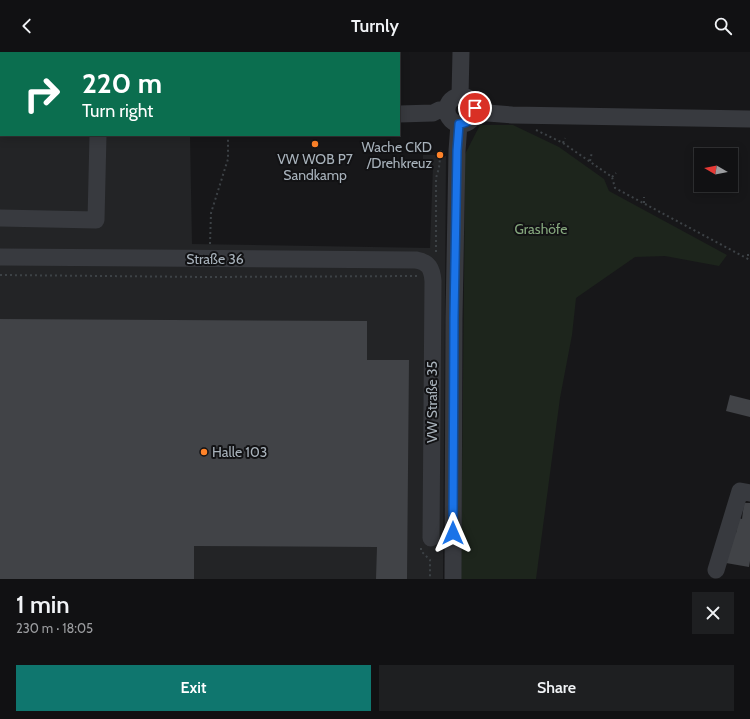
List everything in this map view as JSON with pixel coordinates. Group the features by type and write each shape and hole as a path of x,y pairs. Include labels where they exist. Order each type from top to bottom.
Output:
{"street":[{"path":"460,96 461,52"},
{"path":"460,96 464,96 471,100 475,112 474,116 468,122 459,124 452,121 447,110 452,99 460,96"},
{"path":"400,114 432,113 439,110 447,110"},
{"path":"475,112 512,115 750,120"},
{"path":"453,579 454,310 457,151 459,124"},
{"path":"0,218 96,220 98,136"},
{"name":"Straße 36","path":"0,257 416,260 421,261 426,271"},
{"name":"VW Straße 35","path":"426,271 431,269 433,281 431,538"},
{"path":"716,570 740,491 750,493"}],"path":[{"path":"536,130 563,143 612,177 615,188 749,260"},
{"path":"210,259 211,213 228,159 228,136"},
{"path":"563,143 565,138"},
{"path":"590,162 592,152"},
{"path":"436,178 440,158"},
{"path":"612,177 616,174"},
{"path":"644,197 644,204"},
{"path":"748,254 749,260"},
{"path":"0,274 207,277 426,271"}],"shaded area":[{"path":"0,136 190,136 192,244 430,248 433,165 423,165 423,155 437,155 437,158 443,158 446,156 443,579 0,579"}],"green space":[{"name":"Grashöfe","path":"480,125 513,125 559,147 604,179 609,191 727,255 719,266 665,256 635,257 576,298 572,335 560,398 536,579 461,579 464,156"}],"building":[{"name":"Wache CKD /Drehkreuz","path":"437,152 444,152 444,158 437,158"},
{"name":"Halle 103","path":"0,319 367,321 367,360 409,360 407,579 376,579 377,547 194,546 194,579 0,579"},
{"path":"730,395 750,400 750,417 726,411"},
{"path":"744,503 750,503 749,567 726,563 734,533 736,533 739,518 742,519"}],"place":[{"name":"VW WOB P7 Sandkamp","path":"315,144"},
{"name":"Wache CKD /Drehkreuz","path":"440,155"},
{"name":"Halle 103","path":"204,452"}],"route":[{"path":"453,533 454,318 457,151 459,124 468,122 474,116 475,108"}]}
